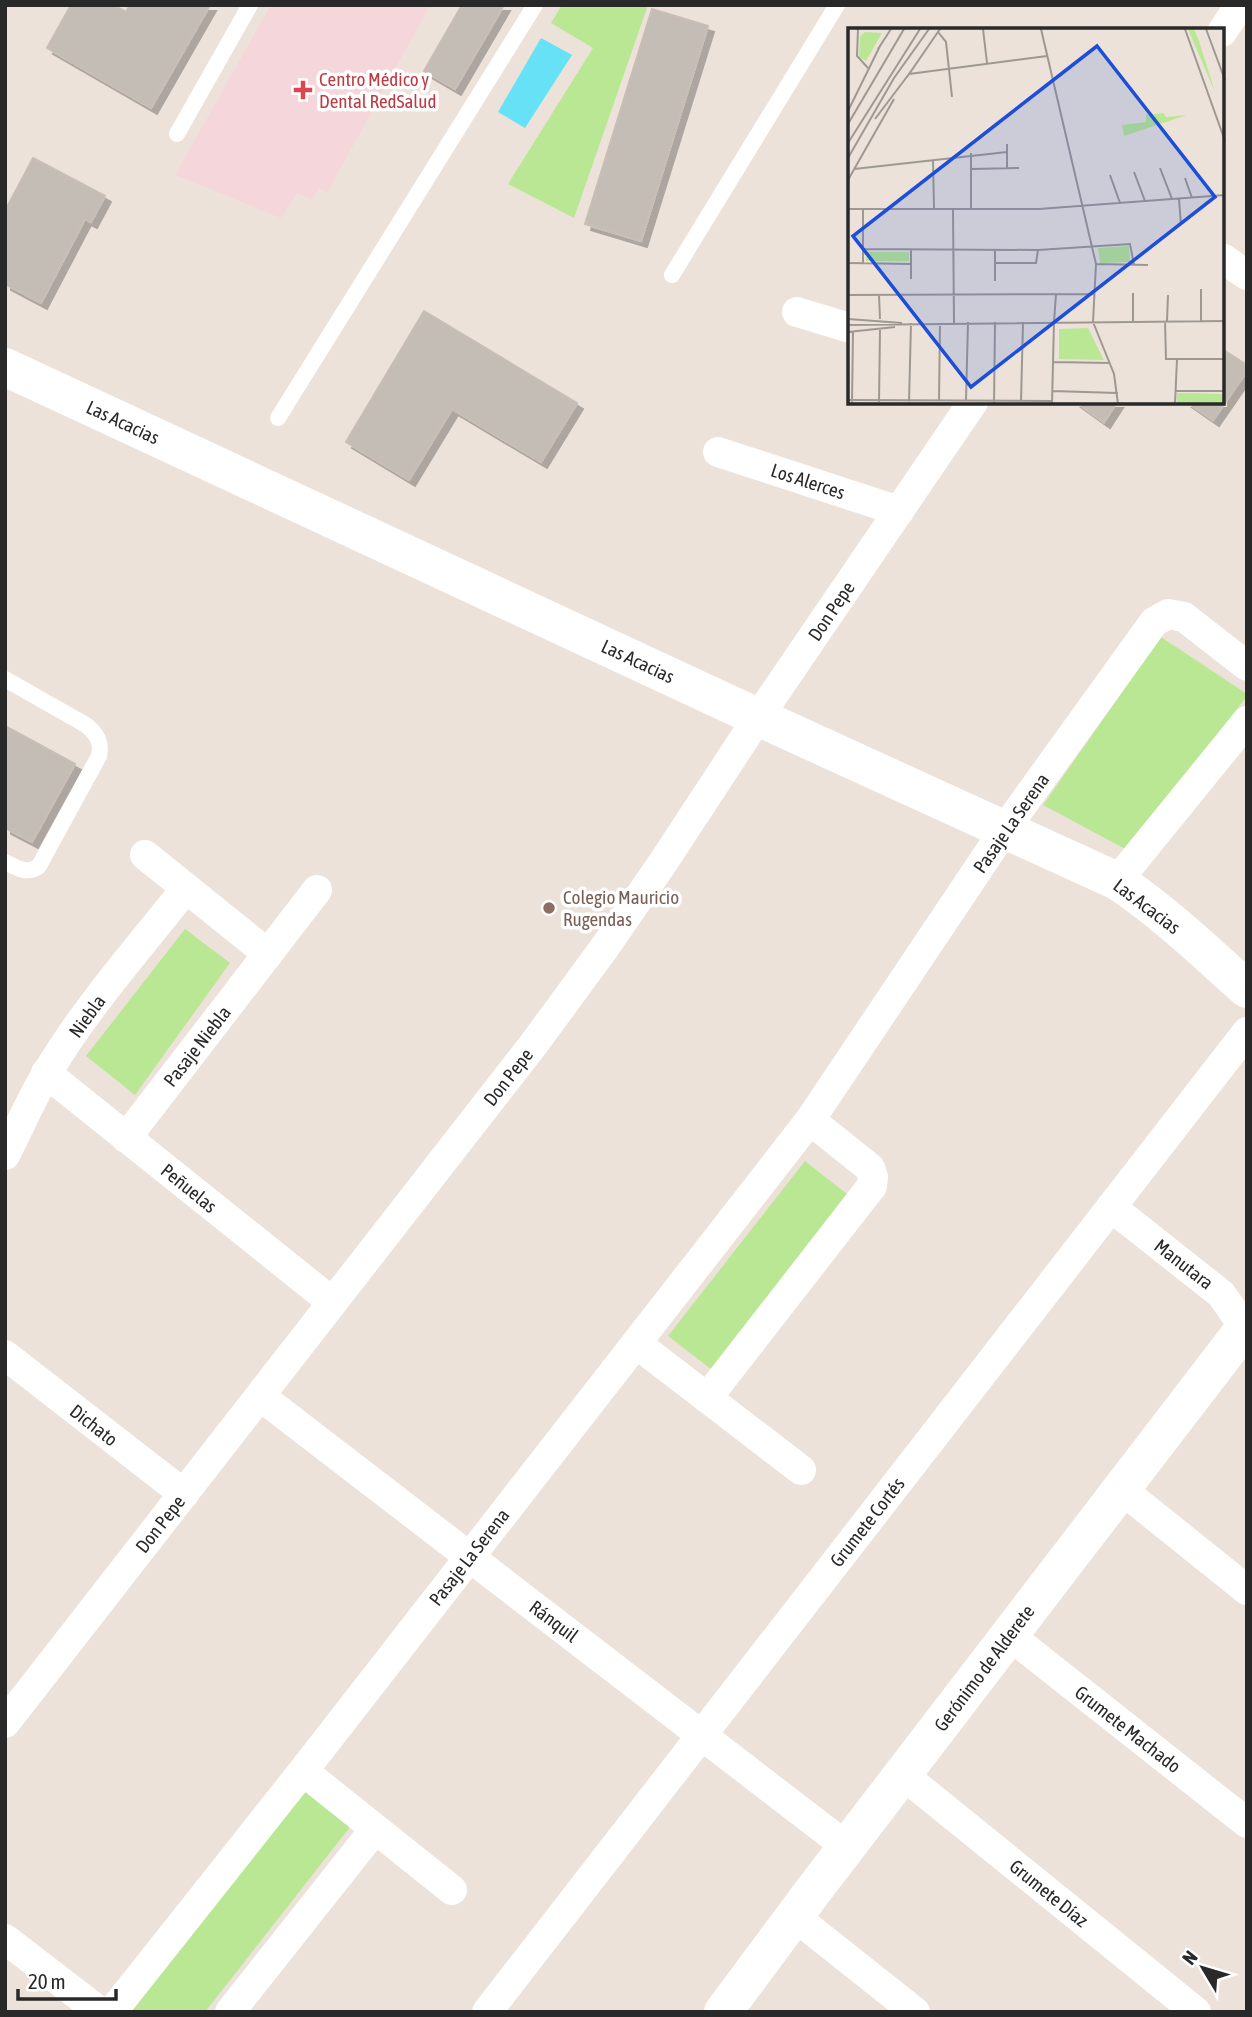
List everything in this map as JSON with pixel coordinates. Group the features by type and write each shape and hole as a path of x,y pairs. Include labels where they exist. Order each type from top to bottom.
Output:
{"main road":[{"name":"Las Acacias","path":"5,367 1117,881 1141,897 1247,989"},
{"name":"Gerónimo de Alderete","path":"723,2012 1009,1634 1246,1328"}],"street":[{"path":"1224,29 1240,5"},
{"path":"1224,259 1247,275"},
{"path":"797,312 848,328"},
{"name":"Don Pepe","path":"5,1723 533,1045 605,947 972,404"},
{"name":"Los Alerces","path":"718,452 899,511"},
{"name":"Pasaje La Serena","path":"112,2012 810,1120 1005,829 1154,622 1168,614 1184,617 1247,666"},
{"path":"1117,881 1247,721"},
{"path":"145,855 268,954"},
{"name":"Niebla","path":"5,1154 47,1073 87,1013 186,888"},
{"name":"Pasaje Niebla","path":"126,1138 317,890"},
{"name":"Grumete Cortés","path":"486,2012 1247,1032"},
{"name":"Peñuelas","path":"47,1073 332,1303"},
{"path":"707,1398 873,1186 870,1168 810,1120"},
{"name":"Manutara","path":"1111,1207 1221,1294 1246,1328"},
{"path":"637,1344 801,1470"},
{"name":"Dichato","path":"5,1355 184,1494"},
{"name":"Ránquil","path":"260,1396 847,1847"},
{"path":"1121,1489 1247,1590"},
{"name":"Grumete Machado","path":"1009,1634 1247,1823"},
{"path":"303,1771 452,1890"},
{"name":"Grumete Díaz","path":"902,1774 1196,2012"},
{"path":"230,2012 375,1829"},
{"path":"794,1916 915,2012"},
{"path":"5,1939 100,2012"}],"lane":[{"path":"177,134 250,5"},
{"path":"278,418 535,5"},
{"path":"672,275 836,5"},
{"path":"5,679 86,725 94,731 100,748 99,756 39,866 30,871 5,862"}],"shaded area":[{"name":"Centro Médico y Dental RedSalud","path":"271,5 430,5 327,193 319,189 311,200 297,193 281,218 175,175"}],"green space":[{"path":"562,5 648,5 574,218 508,184 593,48 551,23"},
{"path":"1161,637 1247,696 1129,851 1043,805"},
{"path":"185,929 230,963 135,1095 86,1056"},
{"path":"805,1161 847,1194 711,1369 668,1336"},
{"path":"305,1791 350,1827 205,2012 130,2012"}],"water":[{"path":"541,38 572,55 525,128 498,112"}],"building":[{"path":"71,5 113,5 126,12 130,5 210,5 151,108 47,48"},
{"path":"462,5 504,5 455,89 424,71"},
{"path":"652,9 708,26 641,241 585,224"},
{"path":"33,158 105,196 91,222 85,219 41,303 5,284 5,211"},
{"path":"424,311 577,403 541,462 452,409 409,480 346,442"},
{"path":"1224,350 1247,365 1247,371 1213,420 1190,404 1224,404"},
{"path":"1079,404 1116,404 1104,422"},
{"path":"5,726 75,764 32,842 5,828"}],"place":[{"name":"Centro Médico y Dental RedSalud","path":"303,90"},
{"name":"Colegio Mauricio Rugendas","path":"549,908"}]}
